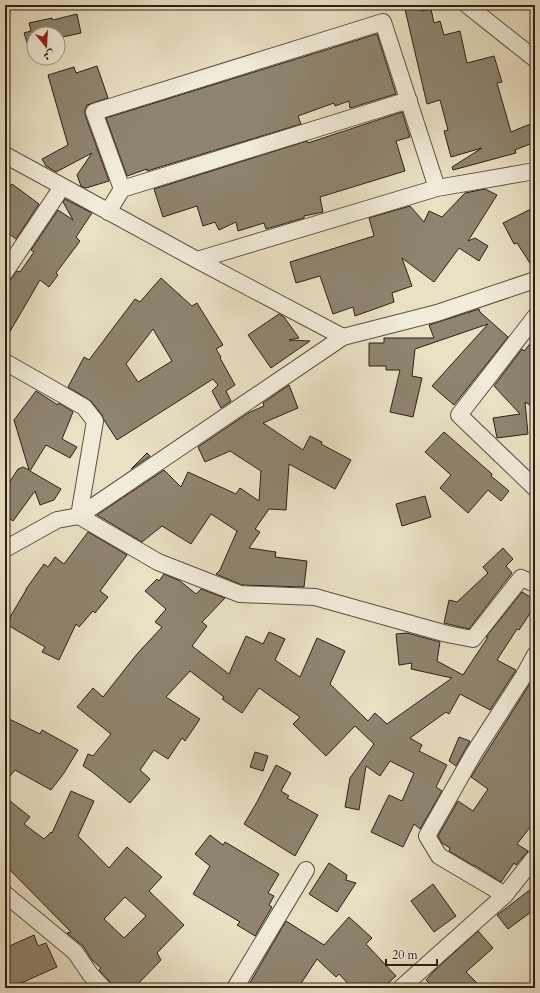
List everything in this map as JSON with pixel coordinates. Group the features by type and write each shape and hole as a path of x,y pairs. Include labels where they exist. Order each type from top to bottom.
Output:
{"street":[{"path":"467,5 535,59"},
{"path":"122,189 94,112 383,22 437,188"},
{"path":"108,212 122,189 408,100"},
{"path":"5,155 197,260 343,337"},
{"path":"197,260 437,188 535,171"},
{"path":"5,272 62,187"},
{"path":"5,549 57,520 79,516 343,337 437,313 535,280"},
{"path":"533,481 458,415 535,317"},
{"path":"5,362 84,407 95,421 79,516"},
{"path":"79,516 158,562 240,594 315,597 447,634 473,639 521,578 535,584"},
{"path":"506,895 439,856 427,836 474,753 523,677 535,655"},
{"path":"401,988 506,895 535,857"},
{"path":"235,988 306,870"},
{"path":"5,894 76,952 90,974 103,988"}],"building":[{"path":"404,5 420,5 422,11 431,9 434,23 440,21 444,35 460,31 467,63 494,56 502,82 497,83 511,132 535,122 535,142 515,150 516,153 453,170 452,167 482,148 451,157 444,131 448,130 440,100 427,104"},
{"path":"77,14 81,33 66,36 66,26 30,26 29,23 52,18 53,20"},
{"path":"377,34 396,94 350,108 349,101 335,106 334,103 298,116 301,124 127,176 106,118"},
{"path":"97,66 108,98 87,105 85,115 109,181 86,188 81,186 77,175 92,153 56,172 46,166 42,159 68,145 48,75 74,67 76,73"},
{"path":"402,112 410,137 396,141 405,171 320,197 323,212 304,216 304,218 266,229 264,223 238,231 236,222 219,230 215,222 203,226 197,206 163,217 154,189 307,141 308,143"},
{"path":"12,184 39,204 16,239 5,231 5,192"},
{"path":"485,189 497,195 468,241 475,238 488,246 479,261 459,248 434,282 402,258 412,286 392,293 394,302 355,316 353,307 333,314 320,276 296,283 290,262 374,236 369,218 410,206 424,222 429,211 442,217 465,193"},
{"path":"65,199 92,213 76,237 80,241 56,273 58,275 49,287 40,280 5,340 5,281 10,280 17,271 20,272 34,252 31,250 58,210 73,220 63,202"},
{"path":"535,207 535,271 517,243 514,244 503,223"},
{"path":"161,278 192,306 197,303 223,345 216,349 235,385 226,391 231,401 221,408 212,391 218,385 213,379 117,440 102,415 91,401 68,387 84,357 89,360 135,299 140,302","holes":["153,329 172,361 138,382 126,364"]},
{"path":"479,309 480,312 508,337 454,405 432,386 488,324 415,349 412,376 422,378 413,417 390,412 400,370 386,370 386,366 369,366 369,343 384,343 384,338 434,338 429,325"},
{"path":"279,314 284,317 299,338 289,340 310,341 271,368 248,335"},
{"path":"535,338 535,408 525,402 528,434 497,438 493,418 520,414 494,386 522,349 524,351"},
{"path":"289,385 298,408 263,423 303,450 310,436 322,442 321,444 351,460 335,489 289,464 286,510 269,509 255,529 260,532 249,548 276,552 275,557 307,561 304,587 242,585 216,574 220,570 237,531 211,514 191,544 162,526 142,542 97,515 164,470 181,487 188,472 236,494 240,488 259,501 261,471 230,451 205,462 198,447 248,413 264,406 263,403"},
{"path":"36,391 58,405 59,403 73,412 62,439 77,447 70,458 46,445 30,471 61,489 54,500 40,505 35,491 13,521 5,515 5,489 18,469 23,467 29,470 14,420"},
{"path":"444,432 509,491 501,501 488,490 468,513 440,488 451,475 425,452"},
{"path":"147,453 150,456 131,469"},
{"path":"425,496 431,517 402,526 396,504"},
{"path":"88,532 127,555 100,591 108,597 95,613 93,611 79,627 76,624 59,660 42,652 45,647 6,624 26,589 44,564 48,567 55,557 64,564"},
{"path":"503,548 513,559 506,566 512,573 469,629 444,623 449,600 457,602 488,573 483,567"},
{"path":"164,574 180,581 196,594 201,589 225,598 202,622 207,626 192,646 229,674 246,636 263,644 269,632 285,639 275,660 300,677 317,638 345,651 330,684 368,721 375,713 387,724 452,678 411,669 412,663 399,665 396,634 407,633 440,642 437,661 463,675 488,637 486,637 522,592 535,600 535,606 519,630 517,629 497,660 516,670 490,710 460,694 449,714 446,712 410,738 422,745 419,751 447,765 436,787 442,791 420,829 414,824 403,847 371,832 389,795 402,801 414,773 390,761 380,776 366,766 359,810 345,807 350,778 374,744 355,726 326,756 293,724 300,717 259,688 242,713 222,699 224,697 190,671 166,697 200,719 185,741 182,738 168,759 154,750 140,770 150,779 130,803 83,766 88,754 93,756 111,734 77,707 93,688 103,697 137,654 162,627 155,622 166,609 145,591 157,579 159,581"},
{"path":"533,679 535,680 535,821 517,844 528,851 516,865 514,863 501,882 449,851 450,848 442,843 438,836 458,801 473,811 488,789 471,777"},
{"path":"5,717 40,734 42,730 78,750 64,773 51,790 15,770 5,782"},
{"path":"459,737 470,741 456,766 449,761"},
{"path":"255,752 268,756 263,771 250,767"},
{"path":"276,765 291,773 281,791 289,796 287,798 318,815 295,856 244,824"},
{"path":"71,791 94,801 78,836 109,868 127,847 162,877 149,891 184,925 157,953 161,960 134,988 112,988 110,982 99,970 101,968 92,960 83,946 67,933 71,932 5,865 5,797 30,817 24,824 44,839 51,832 52,833","holes":["125,897 146,916 124,938 104,919"]},
{"path":"210,835 223,845 225,842 279,874 268,893 274,896 269,905 272,907 255,936 237,925 240,922 193,894 210,866 195,854"},
{"path":"329,863 347,875 346,880 356,883 337,912 309,894"},
{"path":"433,884 456,916 434,932 411,901"},
{"path":"535,886 535,909 508,929 497,915"},
{"path":"349,917 372,938 366,944 396,976 383,988 352,988 339,974 336,977 317,959 298,988 247,988 286,921 324,945"},
{"path":"478,931 493,948 466,972 482,988 435,988 426,980 434,971"},
{"path":"34,935 38,946 46,943 57,967 10,988 5,988 5,948"}]}
